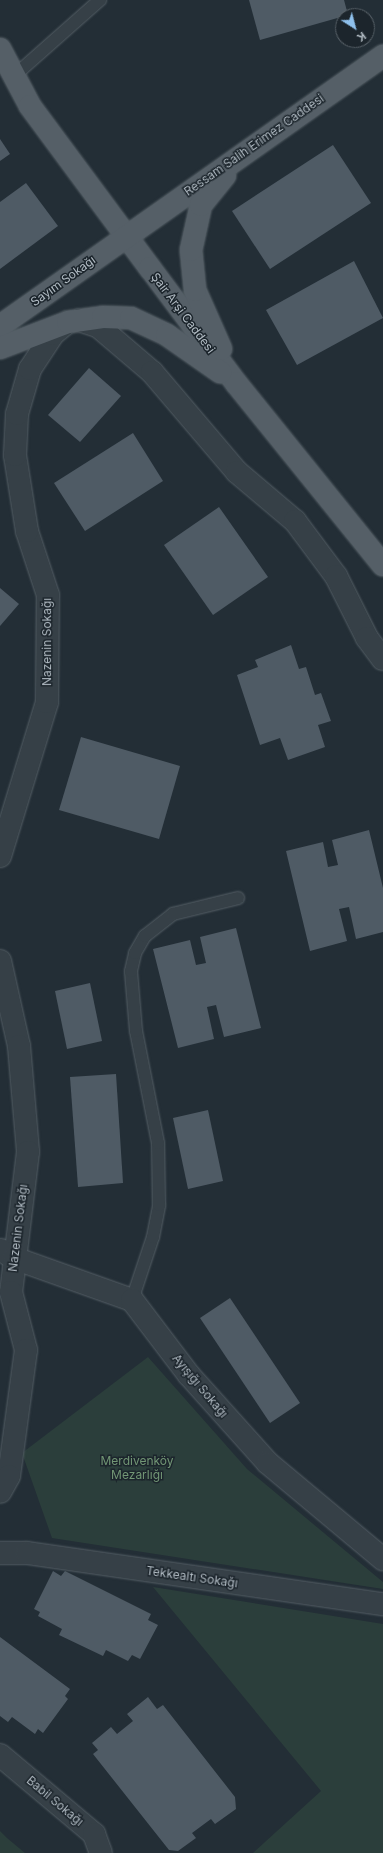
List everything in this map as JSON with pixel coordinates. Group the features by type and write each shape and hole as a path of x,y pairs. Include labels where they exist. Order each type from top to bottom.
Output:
{"main road":[{"name":"Şair Arşi Caddesi","path":"0,49 30,106 236,383 383,565"},
{"name":"Ressam Salih Erimez Caddesi","path":"126,235 383,56"},
{"path":"236,383 195,290 191,268 192,242 198,213 212,187 272,132"},
{"name":"Sayım Sokağı","path":"0,326 126,235"},
{"path":"0,348 74,321 119,317 148,324 236,383"}],"street":[{"path":"74,321 98,326 152,372 237,472 295,521 336,576 367,638 383,659"},
{"name":"Nazenin Sokağı","path":"0,856 7,799 47,702 48,595 27,531 15,455 16,427 30,369 53,334 74,321"},
{"name":"Nazenin Sokağı","path":"0,961 19,1046 28,1152 7,1253 10,1292 26,1350 9,1476 0,1492"},
{"path":"7,1253 132,1300"},
{"name":"Ayışığı Sokağı","path":"132,1300 189,1375 268,1463 383,1559"},
{"name":"Tekkealtı Sokağı","path":"0,1553 27,1553 383,1604"},
{"name":"Babil Sokağı","path":"0,1755 94,1834 101,1853"}],"lane":[{"path":"14,76 100,0"},
{"path":"132,1300 153,1237 159,1205 158,1143 136,1031 131,971 135,953 145,936 173,914 238,898"}],"green space":[{"name":"Merdivenköy Mezarlığı","path":"148,1357 247,1469 383,1582 383,1589 52,1538 22,1453"},
{"path":"153,1587 383,1624 383,1853 253,1853 321,1791"},
{"path":"0,1831 7,1838 25,1853 0,1853"}],"building":[{"path":"249,0 344,0 346,8 335,8 335,19 260,40"},
{"path":"0,139 10,154 0,161"},
{"path":"333,145 371,203 270,269 232,211"},
{"path":"26,183 58,226 0,269 0,202"},
{"path":"354,261 383,318 297,365 266,310"},
{"path":"89,368 121,396 80,442 48,415"},
{"path":"133,433 163,481 85,531 54,483"},
{"path":"219,507 268,577 213,615 164,545"},
{"path":"0,588 19,604 0,626"},
{"path":"291,645 299,669 306,667 315,695 321,693 331,721 318,725 325,747 288,760 280,738 260,745 237,675 258,667 255,660"},
{"path":"81,737 180,766 159,839 59,810"},
{"path":"369,830 383,888 383,932 356,939 349,907 339,909 347,941 310,951 286,851 323,842 328,867 338,865 332,840"},
{"path":"236,928 261,1028 224,1037 216,1005 207,1007 214,1039 178,1048 153,949 190,940 196,965 206,963 200,937"},
{"path":"90,983 102,1041 67,1049 55,991"},
{"path":"116,1074 123,1183 78,1187 70,1077"},
{"path":"208,1110 223,1181 188,1189 173,1118"},
{"path":"230,1298 300,1403 270,1423 200,1318"},
{"path":"53,1571 61,1576 65,1571 151,1614 148,1620 158,1625 140,1659 132,1655 128,1661 106,1650 103,1656 59,1635 62,1629 38,1616 40,1612 34,1609"},
{"path":"0,1637 70,1689 65,1696 68,1699 43,1733 38,1729 35,1734 12,1717 8,1722 0,1716"},
{"path":"148,1697 157,1709 163,1705 235,1797 236,1809 215,1824 211,1819 192,1833 196,1838 178,1851 169,1850 93,1754 98,1750 92,1743 111,1727 117,1734 133,1721 127,1714"}]}
